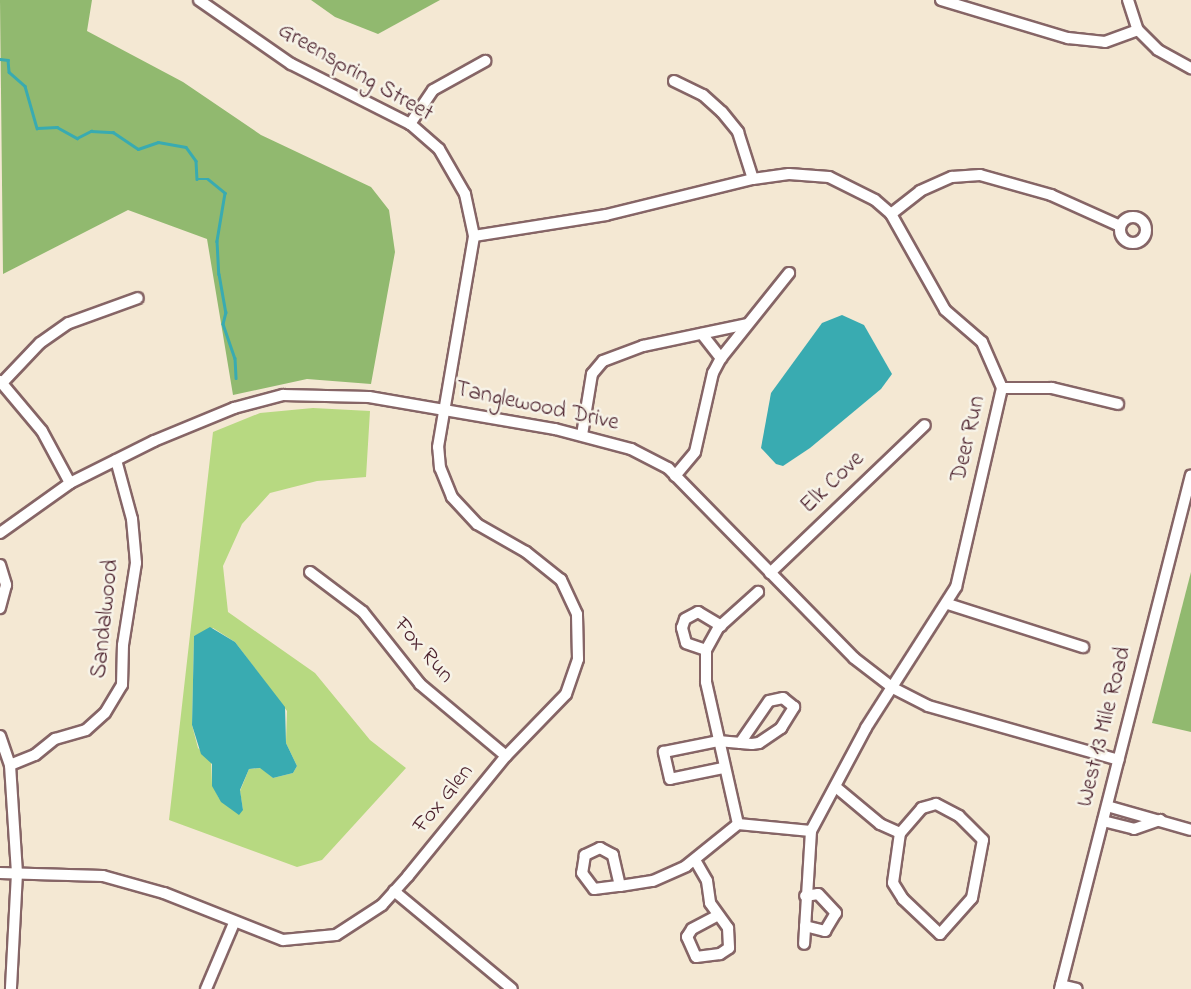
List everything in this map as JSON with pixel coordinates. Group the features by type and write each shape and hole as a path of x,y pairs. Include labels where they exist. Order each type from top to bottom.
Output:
{"street":[{"name":"Greenspring Street","path":"199,0 292,64 410,124 439,149 465,194 474,236 444,410"},
{"path":"941,0 1069,38 1105,41 1138,30"},
{"path":"1128,0 1138,30 1158,50 1191,68"},
{"path":"410,124 433,90 485,61"},
{"path":"674,81 703,95 722,112 738,132 753,179"},
{"name":"Deer Run","path":"474,236 606,215 753,179 789,174 828,177 875,200 891,214 946,310 982,342 1002,388 948,604 866,728 837,788 811,831"},
{"path":"891,214 920,191 952,177 980,175 1051,195 1120,226"},
{"path":"675,476 695,452 713,373 721,358 789,274"},
{"path":"71,483 42,431 1,382 40,343 69,323 138,299"},
{"path":"582,435 592,374 603,360 643,346 747,324"},
{"path":"702,334 721,358"},
{"path":"1002,388 1052,388 1118,404"},
{"name":"Tanglewood Drive","path":"0,533 71,483 116,460 234,408 283,395 356,396 582,435 631,449 675,476 854,657 893,688 928,706 1119,760"},
{"name":"Fox Glen","path":"0,873 103,876 164,893 234,923 283,940 323,939 349,928 394,891 506,757 566,694 578,659 577,614 561,580 526,552 477,524 452,497 440,468 444,410"},
{"name":"Elk Cove","path":"770,573 925,425"},
{"name":"Sandalwood","path":"10,765 35,755 55,739 86,730 105,713 122,685 123,645 136,563 132,519 116,460"},
{"name":"West 13 Mile Road","path":"1060,987 1191,475"},
{"path":"0,565 6,585 0,608"},
{"name":"Fox Run","path":"310,572 363,612 420,684 506,757"},
{"path":"738,824 723,768 706,682 706,650 720,626 758,592"},
{"path":"948,604 1083,647"},
{"path":"706,650 687,643 682,628 685,619 698,612 720,626"},
{"path":"723,768 670,779 664,752 718,741 740,743 759,743 774,736 794,707 783,698 769,701 740,743"},
{"path":"0,736 10,765 17,873 11,989"},
{"path":"837,788 880,824 900,833"},
{"path":"936,804 959,816 983,841 972,898 940,934 903,899 893,883 900,833 922,808 936,804"},
{"path":"1107,806 1191,830"},
{"path":"1103,821 1134,829 1160,820"},
{"path":"620,886 653,881 695,860 719,837 738,824 811,831 804,944"},
{"path":"695,860 708,881 709,903 716,916 728,928 729,948 720,954 696,957 687,937 692,929 716,916"},
{"path":"394,891 512,989"},
{"path":"805,896 818,894 836,913 825,932 805,926"},
{"path":"206,989 234,923"},
{"path":"1060,987 1077,989"}],"green space":[{"path":"0,0 92,0 87,31 183,82 261,135 371,187 389,210 395,252 371,384 307,379 233,395 207,239 128,210 3,274"},
{"path":"311,0 440,0 378,34 335,17"},
{"path":"313,408 370,411 366,477 317,481 270,493 242,524 223,566 228,612 315,673 370,740 406,768 322,860 297,867 169,820 213,432 260,413","holes":["213,628 235,642 287,711 286,743 297,766 293,773 273,778 261,768 249,769 240,791 243,810 219,798 212,784 211,760 198,748 192,725 194,636"]},
{"path":"1191,572 1191,732 1152,723"}],"water":[{"path":"842,315 864,325 892,374 881,389 810,448 783,466 776,464 761,448 771,393 822,323"},
{"path":"210,627 235,642 285,707 286,743 297,766 293,773 273,778 260,768 249,769 240,790 243,810 239,815 221,802 212,786 212,764 201,754 192,725 194,636"}],"waterway":[{"path":"0,59 8,60 9,72 25,86 37,128 57,127 77,138 91,131 113,132 138,149 158,142 186,147 196,161 197,179 208,179 225,193 217,241 219,274 226,312 223,324 235,358 236,378"}]}
